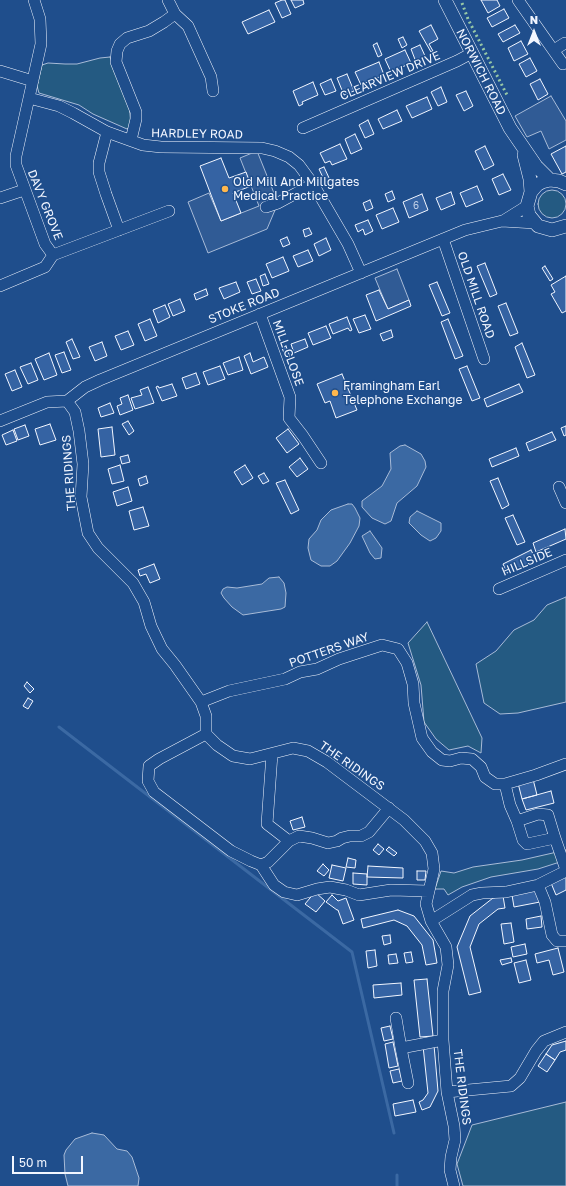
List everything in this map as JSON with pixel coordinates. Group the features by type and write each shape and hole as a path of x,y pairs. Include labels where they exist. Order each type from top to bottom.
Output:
{"main road":[{"name":"NORWICH ROAD","path":"446,1 510,128 536,166 550,180"},
{"name":"NORWICH ROAD","path":"520,143 530,179 531,192"},
{"path":"563,231 546,229 535,223 529,215 527,206 531,192 537,185 550,180 559,181 566,184"}],"street":[{"name":"DAVY GROVE","path":"34,0 40,19 40,54 16,156 17,171 45,244 53,255"},
{"path":"168,0 175,14 188,26 210,77 212,91"},
{"path":"518,0 563,64"},
{"path":"131,140 136,119 136,112 116,62 117,51 120,44 127,38 149,31 175,14"},
{"path":"554,50 565,43"},
{"name":"CLEARVIEW DRIVE","path":"303,128 458,61 472,53"},
{"path":"0,71 33,80"},
{"name":"HARDLEY ROAD","path":"29,98 58,106 107,132 143,145 161,147 262,148 276,151 289,157 299,165 313,184 348,244 361,273"},
{"path":"107,132 99,162 100,172 119,230"},
{"path":"266,207 278,203 313,184"},
{"path":"0,198 24,190"},
{"name":"STOKE ROAD","path":"502,221 527,206"},
{"path":"0,286 45,267 53,255 169,211"},
{"name":"STOKE ROAD","path":"67,401 85,387 100,380 465,230 502,221 535,223"},
{"name":"OLD MILL ROAD","path":"442,239 484,360"},
{"name":"MILL CLOSE","path":"260,314 290,397 289,418 321,463"},
{"path":"0,421 46,402 67,401"},
{"name":"THE RIDINGS","path":"67,401 76,412 83,464 81,497 88,533 98,548 133,583 144,602 151,626 162,649 201,702 206,716 206,734 217,746 233,756 250,758 293,748 308,751 327,762 404,820 425,841 432,853 434,869 426,904 431,921 446,947 448,965 443,991 443,1040 447,1092 454,1126 455,1140 450,1170 454,1186"},
{"path":"559,487 566,503"},
{"name":"HILLSIDE","path":"499,588 566,560"},
{"name":"POTTERS WAY","path":"201,702 229,691 285,679 300,672 317,669 339,659 382,645 398,649 407,663 413,684 414,703 422,738 432,752 442,760 450,761 461,758 472,760 482,767 485,777 495,784 505,784"},
{"path":"206,734 159,759 149,766 148,781 154,792 231,851 251,862 262,865 268,862 289,841 299,836 328,843 350,836 361,836 369,832 389,808"},
{"path":"272,754 267,824 289,841"},
{"path":"555,838 527,844 523,840 510,805 505,784 566,764"},
{"path":"431,921 472,895 506,892 538,885 566,871 548,815 538,814 517,821"},
{"path":"262,865 274,885 284,892 297,894 330,887 360,894 391,890 428,891"},
{"path":"538,885 545,902 552,935 557,941 566,941"},
{"path":"396,1018 408,1083"},
{"path":"447,1092 511,1086 520,1078 536,1050 544,1041 566,1032"},
{"path":"401,1048 443,1040"}],"shaded area":[{"path":"110,57 114,70 129,102 131,126 127,129 93,114 79,105 39,93 37,86 42,65 48,63 77,64"},
{"path":"551,96 566,121 566,140 549,149 541,131 527,137 515,116"},
{"path":"257,151 278,203 267,229 208,253 188,202 209,193 221,221 259,206 240,158"},
{"path":"552,190 558,191 562,194 565,198 565,210 562,214 558,217 552,218 546,217 542,214 539,210 538,204 539,198 542,194 546,191"},
{"path":"397,269 409,300 388,309 375,278"},
{"path":"405,445 421,454 425,461 426,467 417,486 397,503 391,521 385,524 372,518 362,507 362,501 382,486 391,469 390,453 400,446"},
{"path":"352,504 360,518 359,526 350,543 337,561 330,566 321,566 311,560 308,548 309,539 317,530 321,520 331,510"},
{"path":"417,511 441,523 441,531 436,538 430,541 421,535 409,523 410,517"},
{"path":"370,531 382,548 381,558 375,559 370,553 362,536"},
{"path":"279,577 284,583 286,593 285,607 281,609 243,615 232,607 221,593 223,589 227,587 237,588 262,584 269,578"},
{"path":"566,597 566,702 518,713 500,714 484,703 476,664 496,651 514,630 534,620 547,605"},
{"path":"427,622 482,738 481,753 468,746 449,750 436,739 424,722 421,685 408,643"},
{"path":"566,850 566,860 538,869 491,877 462,887 448,895 444,889 435,889 441,871 454,873 473,867 522,860"},
{"path":"566,1102 566,1186 463,1186 457,1164 472,1125"},
{"path":"92,1133 104,1135 117,1149 127,1151 132,1157 139,1178 138,1186 68,1186 65,1174 64,1155 66,1150 75,1139"}],"building":[{"path":"285,0 291,14 282,18 275,3"},
{"path":"291,0 303,0 304,4 295,8"},
{"path":"481,0 497,0 500,6 488,13"},
{"path":"504,9 509,18 492,27 487,18"},
{"path":"269,10 275,22 248,34 242,22"},
{"path":"431,25 438,39 429,44 433,51 431,52 419,31"},
{"path":"515,25 520,33 503,42 498,34"},
{"path":"403,37 407,45 402,48 398,39"},
{"path":"521,41 528,54 514,61 508,48"},
{"path":"377,43 382,55 378,57 373,45"},
{"path":"420,45 426,58 416,62 411,49"},
{"path":"405,50 411,63 391,72 385,59"},
{"path":"530,58 537,71 526,77 519,64"},
{"path":"379,62 384,75 361,85 355,72"},
{"path":"347,74 354,91 344,95 337,78"},
{"path":"331,79 336,91 325,95 320,84"},
{"path":"540,79 548,94 538,100 530,84"},
{"path":"313,82 318,95 302,102 303,104 299,106 293,91"},
{"path":"441,87 447,102 438,106 431,92"},
{"path":"466,91 473,106 464,111 456,95"},
{"path":"427,97 432,109 412,118 406,106"},
{"path":"397,110 402,121 383,129 378,119"},
{"path":"368,120 374,134 365,138 359,125"},
{"path":"355,134 362,149 351,154 345,139"},
{"path":"340,144 347,159 332,165 330,161 325,163 320,153"},
{"path":"485,146 494,165 484,170 475,151"},
{"path":"566,146 566,172 562,174 551,154"},
{"name":"Old Mill And Millgates Medical Practice","path":"221,158 229,178 246,172 251,186 233,193 241,213 221,221 200,166"},
{"path":"324,167 330,180 325,182 319,169"},
{"path":"503,174 511,190 499,195 492,179"},
{"path":"477,186 483,200 466,207 460,193"},
{"path":"392,191 395,199 388,202 385,194"},
{"path":"451,192 455,204 441,210 436,198"},
{"path":"422,194 428,210 409,218 403,202"},
{"path":"370,200 373,208 366,211 363,203"},
{"path":"393,208 399,222 382,229 376,215"},
{"path":"368,220 373,231 365,235 363,229 358,232 355,225"},
{"path":"309,228 312,234 305,237 303,230"},
{"path":"287,237 290,244 283,247 280,240"},
{"path":"326,238 331,250 319,256 314,244"},
{"path":"308,250 313,261 298,267 293,256"},
{"path":"283,257 289,271 272,278 266,264"},
{"path":"485,263 497,294 490,297 477,266"},
{"path":"545,266 553,279 550,281 542,268"},
{"path":"265,274 269,284 263,286 260,276"},
{"path":"566,276 566,311 562,313 551,294 555,292 551,285"},
{"path":"256,279 261,291 252,294 247,282"},
{"path":"236,282 240,292 224,299 219,288"},
{"path":"437,282 450,313 442,316 429,285"},
{"path":"206,289 208,295 196,300 194,294"},
{"path":"379,290 388,309 409,300 411,306 376,321 366,295"},
{"path":"180,299 185,311 173,316 168,304"},
{"path":"506,303 518,333 510,336 498,306"},
{"path":"165,305 170,317 158,323 153,310"},
{"path":"365,315 371,329 359,333 353,319"},
{"path":"347,317 352,330 350,331 348,328 333,334 329,324"},
{"path":"150,319 157,336 145,341 138,324"},
{"path":"448,319 463,356 455,359 441,322"},
{"path":"326,326 331,338 313,345 308,333"},
{"path":"391,330 393,337 383,341 380,334"},
{"path":"128,331 134,345 121,350 115,336"},
{"path":"72,339 80,357 73,359 66,342"},
{"path":"305,339 308,347 294,353 291,344"},
{"path":"102,342 107,356 95,361 89,347"},
{"path":"522,343 535,375 527,378 515,347"},
{"path":"286,346 290,357 286,358 282,348"},
{"path":"64,352 71,370 62,373 55,355"},
{"path":"49,353 57,375 44,380 35,359"},
{"path":"250,353 253,362 264,357 268,367 251,374 244,356"},
{"path":"239,357 243,370 228,375 223,363"},
{"path":"31,363 38,380 28,384 20,367"},
{"path":"220,366 225,379 208,385 203,372"},
{"path":"467,366 480,398 472,401 459,369"},
{"path":"15,370 22,387 12,391 5,374"},
{"path":"196,373 200,384 186,389 182,378"},
{"name":"Framingham Earl Telephone Exchange","path":"342,374 357,410 336,418 330,401 325,403 317,384"},
{"path":"172,384 177,396 162,401 156,387 158,386 159,388"},
{"path":"519,384 523,392 487,407 484,399"},
{"path":"148,387 154,403 135,409 131,398 142,395 140,390"},
{"path":"128,395 133,410 120,415 117,406 122,404 120,398"},
{"path":"110,403 114,413 101,417 98,408"},
{"path":"128,421 134,431 129,435 122,424"},
{"path":"50,424 56,440 40,445 35,429"},
{"path":"25,425 29,436 18,440 14,429"},
{"path":"566,426 566,435 564,436 561,428"},
{"path":"112,427 115,455 101,457 98,429"},
{"path":"288,429 299,444 287,453 276,438"},
{"path":"13,430 17,441 6,445 2,435"},
{"path":"552,432 556,440 529,451 526,443"},
{"path":"516,448 519,456 492,467 489,459"},
{"path":"128,455 130,462 122,464 120,457"},
{"path":"300,458 308,469 297,477 289,467"},
{"path":"120,465 124,481 112,484 108,469"},
{"path":"245,465 253,478 242,485 234,472"},
{"path":"264,473 269,481 263,484 258,476"},
{"path":"146,476 148,483 140,486 138,479"},
{"path":"498,478 509,505 502,509 490,481"},
{"path":"285,480 299,510 291,514 276,483"},
{"path":"128,487 132,501 117,506 113,492"},
{"path":"143,507 149,526 134,530 129,511"},
{"path":"513,515 525,542 517,545 505,518"},
{"path":"565,529 566,539 536,552 533,543"},
{"path":"531,550 536,560 507,573 503,564"},
{"path":"154,564 160,579 150,583 146,574 140,576 138,570"},
{"path":"27,682 34,689 30,693 24,686"},
{"path":"28,698 33,701 28,709 23,706"},
{"path":"533,779 537,795 522,799 518,783"},
{"path":"551,791 554,803 526,810 522,799"},
{"path":"302,817 305,827 293,830 290,821"},
{"path":"378,844 384,849 379,855 373,850"},
{"path":"389,847 397,853 394,856 386,850"},
{"path":"348,858 356,860 355,868 346,867"},
{"path":"323,864 329,870 324,876 317,871"},
{"path":"332,865 346,868 343,881 329,878"},
{"path":"368,866 403,868 403,878 367,877"},
{"path":"417,871 426,871 425,880 417,880"},
{"path":"353,873 367,874 367,885 353,884"},
{"path":"566,876 566,890 556,895 551,883"},
{"path":"537,890 540,902 514,907 512,895"},
{"path":"315,892 325,901 316,912 305,904"},
{"path":"332,895 338,901 346,898 354,920 343,924 338,910 326,902"},
{"path":"503,896 505,908 498,909 479,924 470,947 481,992 469,995 457,947 470,916 493,898"},
{"path":"398,910 414,916 433,940 437,963 426,965 422,945 407,926 394,920 363,928 361,919"},
{"path":"541,916 542,927 527,929 526,919"},
{"path":"511,923 514,942 504,944 501,924"},
{"path":"390,935 391,943 384,945 382,936"},
{"path":"525,944 527,954 513,957 511,947"},
{"path":"558,948 564,972 553,975 549,960 537,963 535,954"},
{"path":"375,950 377,966 368,968 366,951"},
{"path":"411,952 413,962 406,963 404,953"},
{"path":"396,954 398,963 389,964 388,955"},
{"path":"511,958 512,962 502,965 500,960"},
{"path":"526,960 531,980 519,983 514,963"},
{"path":"427,979 433,1036 420,1037 414,980"},
{"path":"401,983 402,995 374,998 373,985"},
{"path":"390,1026 393,1039 384,1041 381,1028"},
{"path":"566,1041 566,1050 560,1052 555,1060 546,1054 552,1045"},
{"path":"393,1042 398,1066 389,1068 385,1044"},
{"path":"434,1045 438,1091 430,1107 422,1110 419,1102 423,1100 428,1093 423,1046"},
{"path":"546,1054 555,1060 547,1072 538,1066"},
{"path":"399,1069 402,1081 393,1083 390,1071"},
{"path":"413,1100 416,1112 395,1116 393,1104"}],"waterway":[{"path":"59,727 352,952 394,1133"},
{"path":"397,1175 397,1186"}],"hedge":[{"path":"462,3 468,19 507,95"}],"place":[{"name":"Old Mill And Millgates Medical Practice","path":"225,189"},
{"name":"Framingham Earl Telephone Exchange","path":"335,393"}]}
